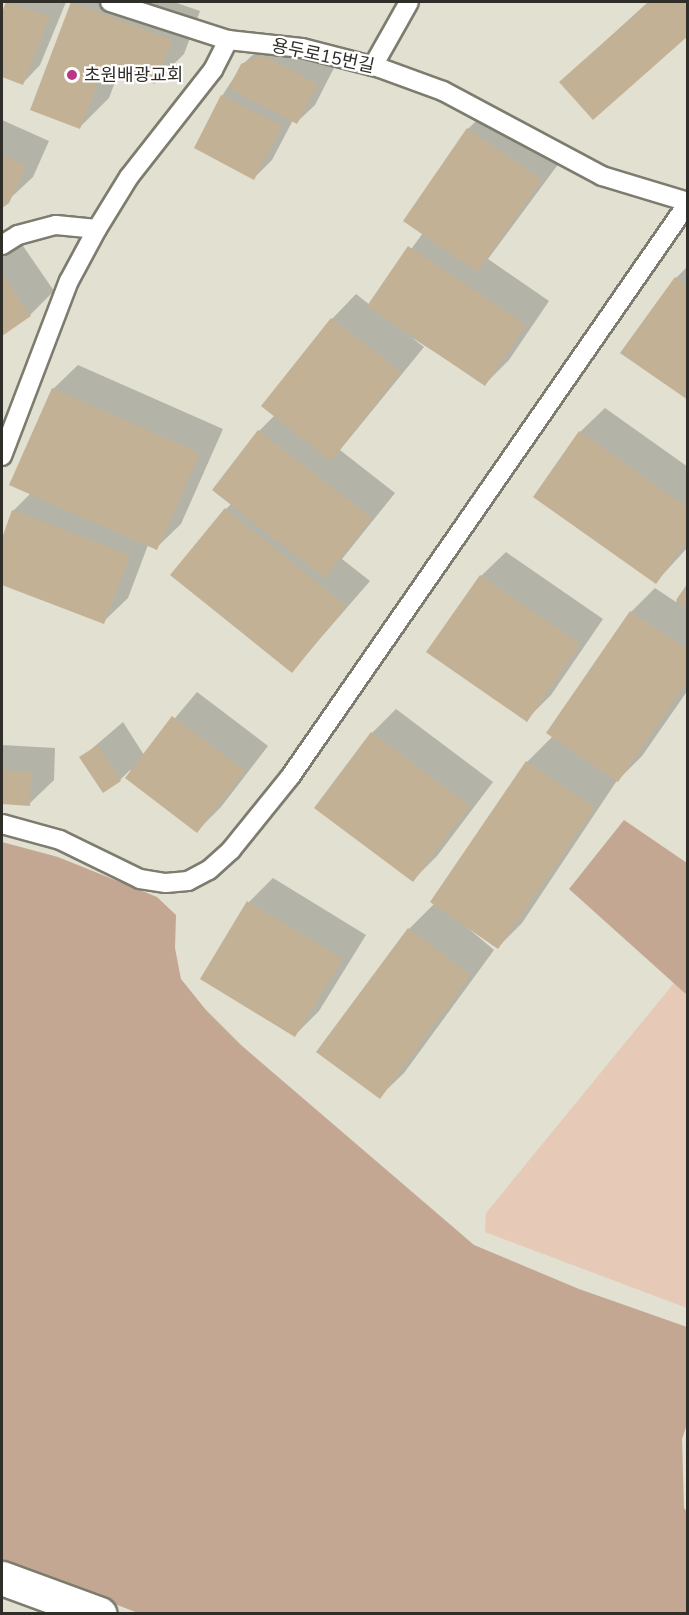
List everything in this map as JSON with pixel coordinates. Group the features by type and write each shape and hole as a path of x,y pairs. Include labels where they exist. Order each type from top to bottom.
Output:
{"street":[{"path":"2,1578 100,1614"}],"lane":[{"name":"용두로15번길","path":"110,2 228,40 302,48 373,66 443,91 521,136 602,176 687,203"},
{"path":"373,66 409,2"},
{"path":"2,456 69,281 97,229 129,177 213,70 228,40"},
{"path":"2,824 60,840 140,879 166,883 188,881 209,870 231,850 290,777 687,203"},
{"path":"2,245 18,235 56,225 97,229"}],"shaded area":[{"path":"624,820 687,863 687,995 569,889"},
{"path":"2,842 58,857 157,897 176,915 175,948 181,979 206,1010 241,1045 474,1245 579,1289 687,1327 687,1424 682,1439 684,1508 688,1513 687,1613 138,1613 2,1560"},
{"path":"674,983 688,995 687,1308 485,1232 486,1213"}],"building":[{"path":"6,2 50,16 23,85 2,77 2,12"},
{"name":"초원배광교회","path":"71,2 172,40 155,84 105,65 80,129 30,110"},
{"path":"649,2 688,2 688,36 593,120 559,82"},
{"path":"262,55 318,84 297,124 229,88 241,64"},
{"path":"221,95 282,126 254,180 194,148"},
{"path":"467,128 542,180 477,272 403,221"},
{"path":"2,155 26,166 9,203 2,208"},
{"path":"408,246 526,325 485,386 367,306"},
{"path":"2,274 31,316 2,336"},
{"path":"675,277 688,286 688,400 620,353"},
{"path":"331,318 401,372 331,461 261,406"},
{"path":"52,388 200,453 157,550 9,485"},
{"path":"258,430 372,518 325,578 212,490"},
{"path":"579,431 688,508 688,539 656,584 533,497"},
{"path":"225,508 346,606 292,673 170,575"},
{"path":"12,510 130,555 104,624 2,585 2,538"},
{"path":"480,575 580,644 527,722 426,652"},
{"path":"688,583 688,608 676,600"},
{"path":"630,611 688,650 688,681 618,782 546,733"},
{"path":"172,716 245,771 197,833 125,778"},
{"path":"371,732 470,806 413,882 314,808"},
{"path":"98,745 121,781 103,793 79,757"},
{"path":"526,761 595,808 498,949 430,902"},
{"path":"2,770 31,772 30,806 2,804"},
{"path":"247,901 343,959 295,1037 200,979"},
{"path":"408,928 471,975 380,1099 316,1052"}],"place":[{"name":"초원배광교회","path":"72,75"}]}
